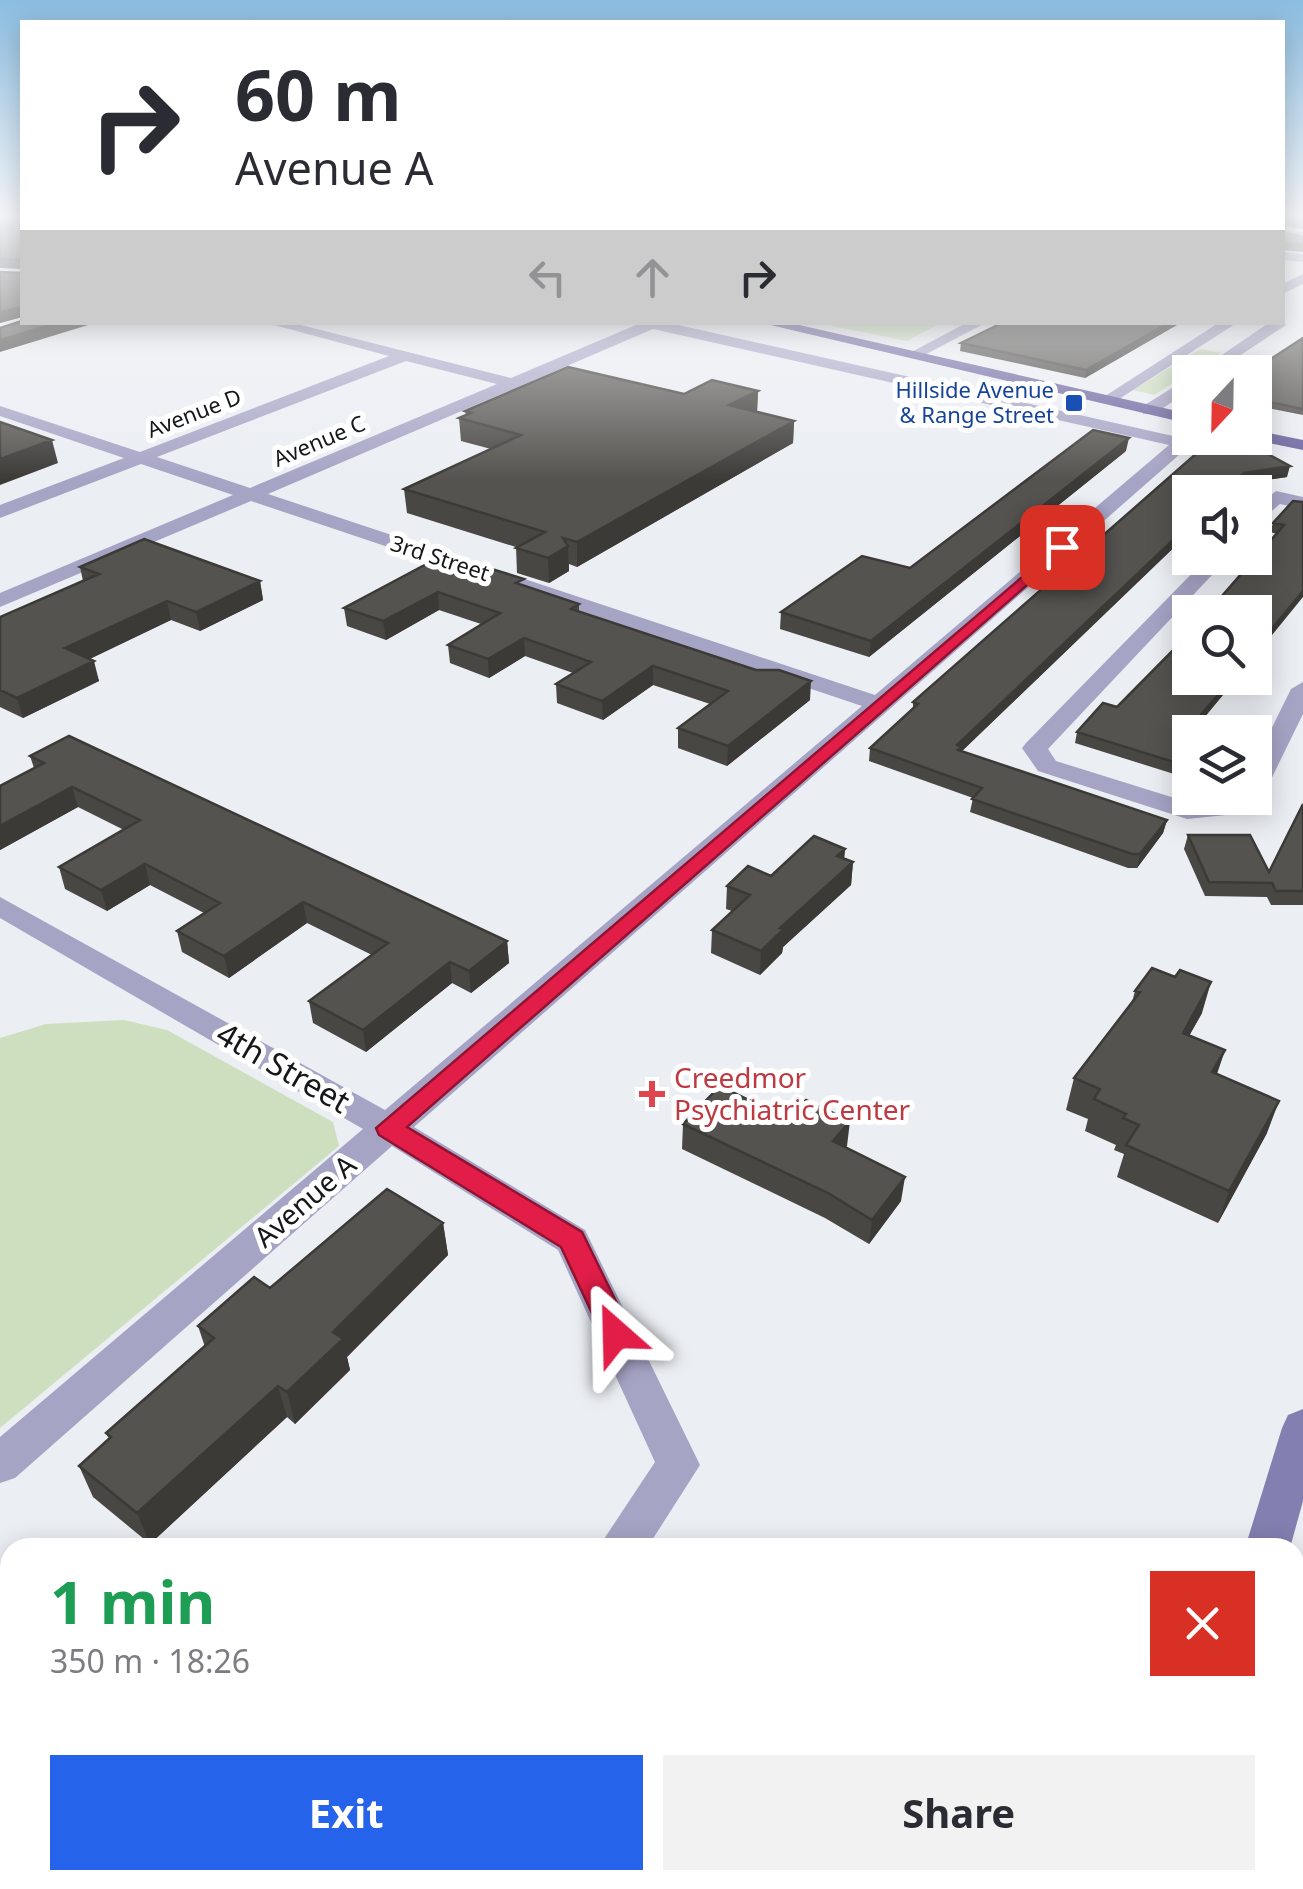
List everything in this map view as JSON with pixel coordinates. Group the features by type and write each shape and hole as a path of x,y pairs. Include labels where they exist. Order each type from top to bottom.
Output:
{"main road":[{"path":"778,325 1149,410 1172,422"},
{"path":"1272,438 1303,445"},
{"path":"1270,1538 1303,1428"}],"street":[{"path":"282,325 513,383"},
{"name":"Avenue C","path":"0,601 649,325"},
{"path":"664,325 1172,429"},
{"path":"912,356 974,325"},
{"path":"1107,400 1227,325"},
{"path":"1232,355 1275,325"},
{"path":"1197,344 1237,352"},
{"name":"Avenue D","path":"0,512 404,356"},
{"path":"1149,410 1172,394"},
{"name":"3rd Street","path":"0,411 880,704"},
{"name":"Avenue A","path":"0,1464 1172,450"},
{"path":"1272,501 1276,497 1303,503"},
{"path":"1172,805 1047,766 1035,748 1202,575"},
{"path":"1272,753 1303,689"},
{"name":"4th Street","path":"0,906 389,1128 572,1240 678,1466 627,1538"}],"green space":[{"path":"828,325 936,325 907,341"},
{"path":"1200,349 1221,353 1218,355 1190,355"},
{"path":"1172,366 1172,384 1154,395 1133,390"},
{"path":"124,1020 167,1030 333,1122 339,1146 0,1428 0,1038 46,1024"}],"building":[{"path":"0,303 20,303 20,307 0,312"},
{"path":"20,322 20,325 50,325 0,340 0,328"},
{"path":"998,325 1165,325 1086,370 961,343"},
{"path":"1303,338 1303,409 1272,403 1272,358"},
{"path":"568,367 684,394 712,380 758,391 729,405 794,421 577,542 563,538 568,546 548,558 516,548 545,532 404,489 521,435 459,418 471,413 465,411"},
{"path":"0,422 52,440 0,459"},
{"path":"1093,430 1129,438 871,641 781,612 862,556 910,568"},
{"path":"1195,455 1270,455 1290,466 1242,475 1172,475 1172,541 957,745 961,747 958,750 1167,820 1140,854 972,799 982,788 870,748 918,704 913,702"},
{"path":"1293,501 1303,502 1303,591 1272,628 1272,595 1223,595 1240,575 1272,575 1272,539 1284,525 1273,523"},
{"path":"144,539 260,581 196,612 167,601 65,648 94,661 17,698 0,690 0,617 99,574 80,567"},
{"path":"434,560 483,573 492,569 524,579 516,583 579,604 571,609 756,670 779,670 811,681 728,746 678,728 728,691 653,666 602,701 556,684 591,662 524,638 488,659 448,645 500,613 438,592 383,621 344,608"},
{"path":"1172,651 1172,695 1218,695 1201,715 1172,715 1172,761 1077,732 1103,703 1117,707"},
{"path":"69,736 507,941 469,971 450,962 363,1030 309,1001 388,943 303,902 224,956 177,931 220,903 145,864 101,890 59,867 140,820 72,787 0,826 0,786 44,763 30,756"},
{"path":"1303,804 1303,891 1276,891 1272,883 1209,882 1188,835 1250,835 1269,872"},
{"path":"814,836 845,849 837,856 853,862 780,928 784,929 761,951 712,930 750,895 727,886 748,866 771,876"},
{"path":"1152,968 1175,977 1180,970 1211,982 1183,1033 1225,1050 1212,1072 1279,1101 1229,1191 1126,1145 1139,1125 1123,1118 1126,1114 1094,1099 1100,1089 1074,1078 1140,992 1135,991"},
{"path":"720,1086 788,1119 806,1100 850,1121 833,1141 905,1177 872,1220 828,1193 683,1124"},
{"path":"387,1189 443,1223 333,1332 343,1339 287,1392 278,1386 137,1513 79,1466 111,1437 106,1433 214,1338 198,1326 254,1277 270,1288"}],"place":[{"name":"Hillside Avenue & Range Street","path":"1074,403"},
{"name":"Creedmor Psychiatric Center","path":"652,1094"}],"route":[{"path":"616,1334 572,1240 389,1128 1062,547"}]}
